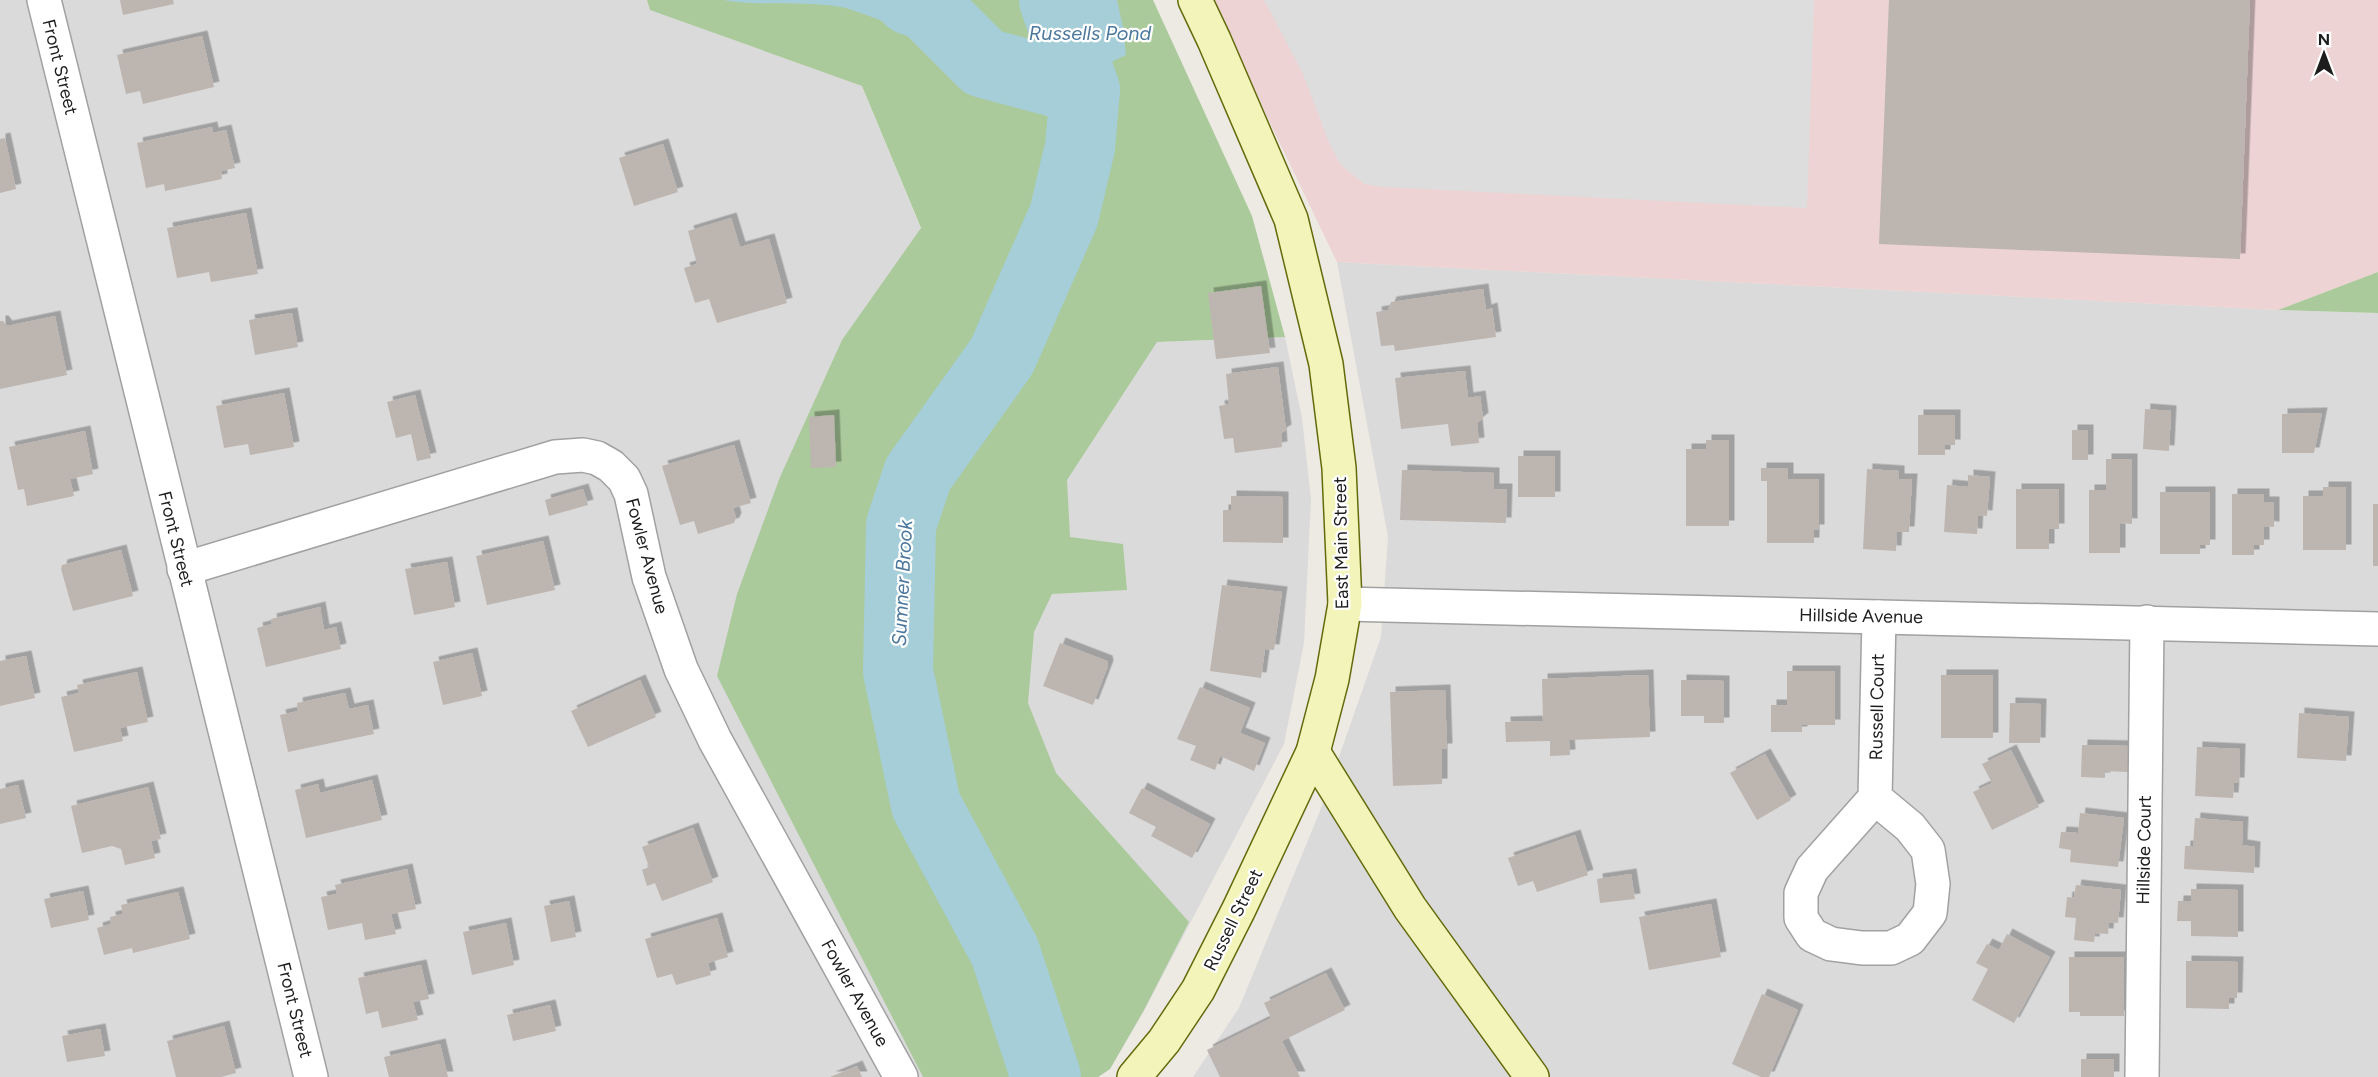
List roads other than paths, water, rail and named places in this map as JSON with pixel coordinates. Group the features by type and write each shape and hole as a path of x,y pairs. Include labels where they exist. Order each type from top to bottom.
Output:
{"main road":[{"name":"East Main Street","path":"1194,0 1214,40 1291,219 1326,364 1339,468 1345,603 1332,679 1313,752"},
{"name":"Russell Street","path":"1134,1077 1164,1041 1198,990 1313,752"},
{"path":"1313,752 1410,908 1532,1077"}],"street":[{"name":"Front Street","path":"44,0 311,1077"},
{"name":"Fowler Avenue","path":"184,569 555,457 583,454 597,458 611,466 624,479 631,494 649,577 681,669 715,740 901,1077"},
{"name":"Hillside Avenue","path":"1345,603 2378,629"},
{"name":"Russell Court","path":"1875,798 1879,617"},
{"name":"Hillside Court","path":"2142,1077 2147,622"},
{"path":"1875,798 1910,827 1928,850 1933,884 1930,913 1910,939 1891,948 1862,948 1831,944 1812,935 1801,918 1801,893 1812,869 1875,798"}],"water":[{"name":"Russells Pond","path":"723,0 937,0 969,31 975,40 975,49 962,62 943,57 889,24 846,8 816,4"},
{"name":"Russells Pond","path":"1029,0 1117,0 1126,55 1109,63 1089,67 1054,52 1045,46 1041,27"}],"waterway":[{"path":"910,0 926,5 984,63 1085,90"},
{"name":"Sumner Brook","path":"1046,1077 1005,952 926,805 898,671 901,525 918,474 1002,356 1064,215 1080,147 1085,90 1054,0"}]}
